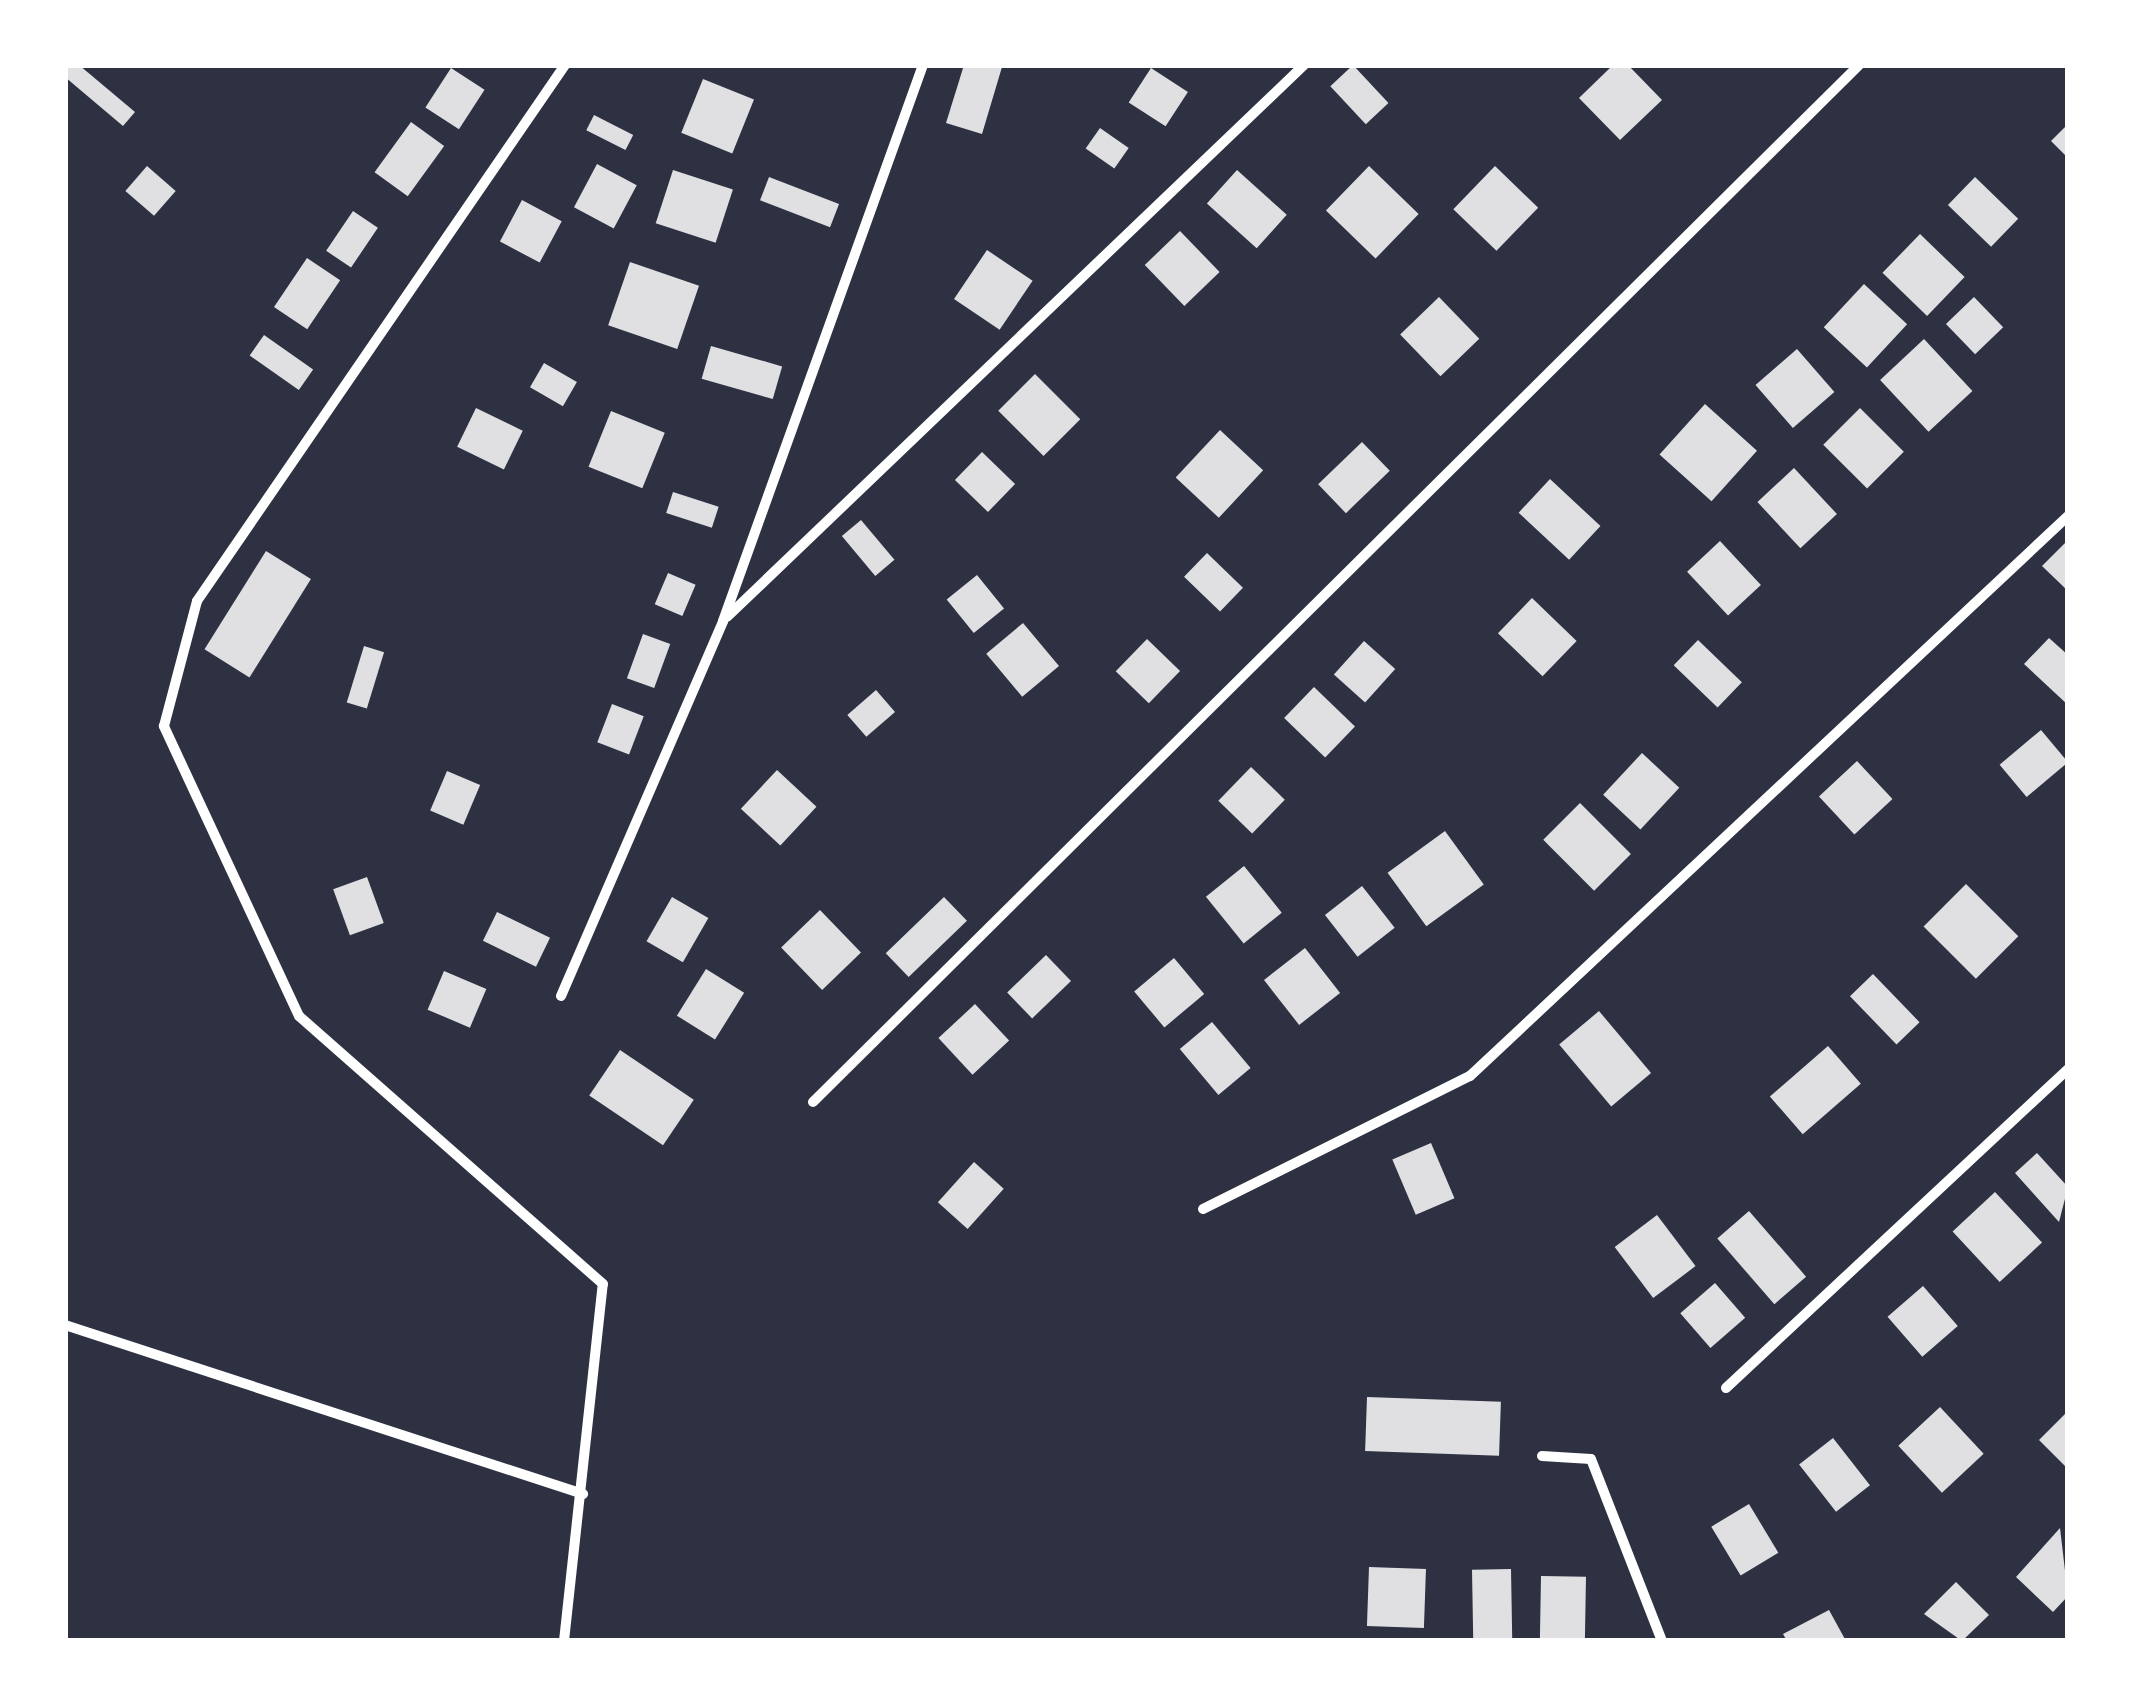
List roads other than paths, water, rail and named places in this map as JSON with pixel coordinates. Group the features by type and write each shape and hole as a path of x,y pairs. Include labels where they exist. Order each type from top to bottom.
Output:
{"street":[{"path":"564,1641 603,1284 300,1016 164,726 197,601 565,65"},
{"path":"561,996 723,620 923,65"},
{"path":"723,620 1304,65"},
{"path":"813,1102 1858,65"},
{"path":"1203,1209 1470,1076 2068,516"},
{"path":"1726,1388 2068,1069"},
{"path":"65,1325 583,1494"},
{"path":"1542,1456 1591,1459 1662,1641"}]}
